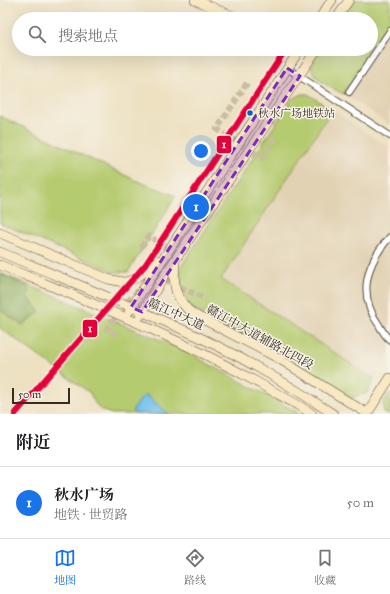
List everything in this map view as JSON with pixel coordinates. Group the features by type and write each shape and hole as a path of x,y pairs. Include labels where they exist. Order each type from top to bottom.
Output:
{"main road":[{"path":"195,0 223,12"},
{"path":"324,12 332,0"},
{"path":"341,12 349,0"},
{"path":"125,318 295,56"},
{"path":"136,322 176,259 313,56"},
{"path":"0,233 108,279 124,282 132,280 148,270 169,250"},
{"name":"赣江中大道","path":"0,252 131,307 221,348 334,414"},
{"name":"赣江中大道辅路北四段","path":"176,259 174,284 177,295 186,308 193,314 278,358 367,414"},
{"name":"赣江中大道","path":"0,265 136,322 199,351 236,370 312,414"},
{"path":"367,414 390,378"}],"street":[{"path":"378,49 390,31"},
{"path":"349,92 373,56"},
{"path":"287,68 390,136"},
{"path":"390,238 383,245 376,256 368,273 366,290 368,305 376,321 390,340"}],"highlighted area":[{"path":"287,68 300,76 142,312 131,307 144,289"}],"shaded area":[{"path":"390,0 390,125 315,77 311,70 318,56 378,56 378,12"},
{"path":"332,110 390,148 390,353 374,379 221,279"}],"green space":[{"path":"353,0 390,0 390,24 378,42 378,12 345,12"},
{"path":"317,56 369,56 343,94 327,85 317,77 313,72 313,62"},
{"path":"302,94 308,94 332,110 221,279 374,379 367,393 350,398 307,369 193,309 186,300 180,279 180,268 292,99"},
{"path":"0,116 135,180 176,196 128,272 114,272 0,223"},
{"path":"0,273 177,347 301,414 112,414 104,411 96,404 90,393 0,328"},
{"path":"0,274 28,287 30,292 27,296 40,312 22,325 0,310"},
{"path":"390,392 390,414 384,414 383,402"}],"water":[{"path":"145,394 169,414 136,414 132,411"}],"tunnel":[{"path":"247,83 217,129 262,158 275,138"},
{"path":"141,247 149,236 172,251"},
{"path":"156,276 206,299"},
{"path":"116,335 107,329 128,301 140,289"}],"transit line":[{"name":"1","path":"15,414 146,264 281,56"}],"place":[{"name":"秋水广场地铁站","path":"250,113"},
{"name":"秋水广场","path":"196,207"}]}
